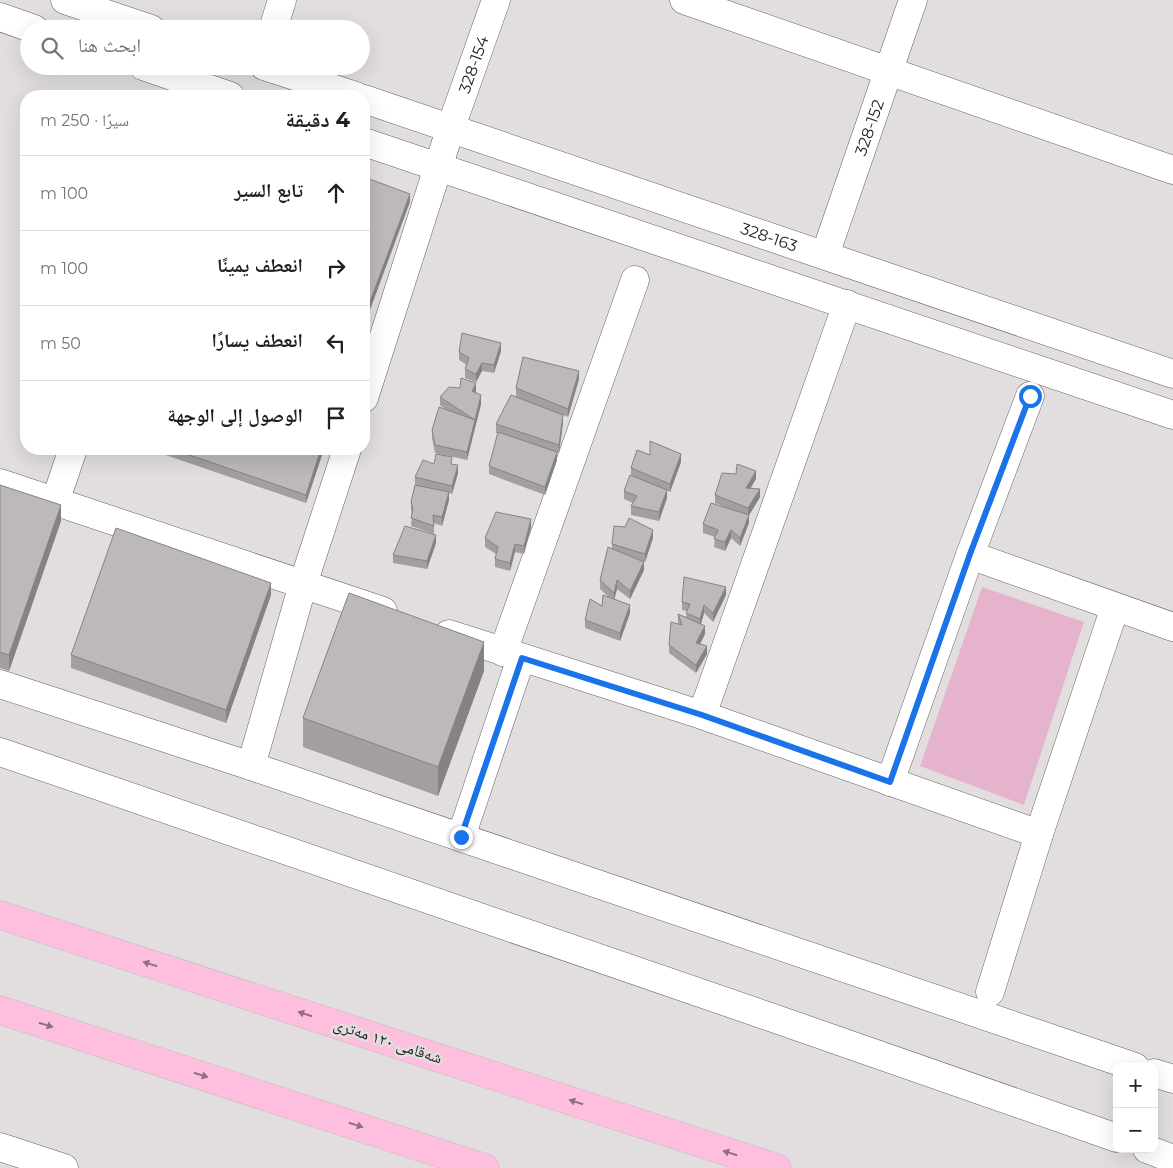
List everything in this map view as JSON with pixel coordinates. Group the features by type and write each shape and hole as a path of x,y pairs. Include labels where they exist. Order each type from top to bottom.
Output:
{"highway":[{"name":"شەقامی ١٢٠ مەتری","path":"0,915 777,1168"},
{"path":"0,1010 485,1168"}],"street":[{"path":"65,0 124,20"},
{"path":"275,20 282,0"},
{"name":"328-154","path":"370,380 451,127 496,0"},
{"path":"684,0 888,73 1173,170"},
{"name":"328-152","path":"825,255 913,0"},
{"path":"0,17 20,24"},
{"path":"169,75 213,90"},
{"path":"292,75 338,90"},
{"name":"328-163","path":"370,101 1173,374"},
{"path":"370,144 1173,415"},
{"path":"461,837 512,655 635,280"},
{"path":"702,715 847,304"},
{"path":"890,782 970,554 1030,396"},
{"path":"55,502 71,455"},
{"path":"251,766 303,584 345,455"},
{"path":"0,483 512,655 702,715 1039,834"},
{"path":"970,554 1173,628"},
{"path":"990,992 1039,834 1115,607"},
{"path":"0,684 251,766 1123,1063"},
{"path":"0,752 764,1014 1113,1137"},
{"path":"1158,1074 1173,1079"},
{"path":"0,1147 64,1168"}],"shaded area":[{"path":"982,587 1084,622 1024,805 920,766"}],"building":[{"path":"370,179 410,194 370,302"},
{"path":"462,333 501,343 494,365 482,363 476,374 465,369 469,358 459,352"},
{"path":"523,357 579,371 568,409 516,388"},
{"path":"461,378 476,383 472,391 481,395 475,420 440,397 449,387 460,388"},
{"path":"511,395 563,415 559,445 496,424"},
{"path":"439,407 475,420 467,452 435,445 432,430"},
{"path":"498,432 557,452 545,487 489,466"},
{"path":"650,441 681,454 670,484 631,468 637,450 650,455"},
{"path":"436,454 452,457 451,464 458,465 452,486 415,477 423,460 434,464"},
{"path":"189,455 319,455 306,495"},
{"path":"737,464 756,471 746,488 760,489 748,508 715,495 722,473 736,474"},
{"path":"630,475 667,490 659,512 631,506 637,496 624,491"},
{"path":"0,485 61,505 9,655 0,652"},
{"path":"415,485 449,492 442,517 433,515 434,526 411,518 413,509 411,502"},
{"path":"711,503 749,515 740,538 731,530 725,542 714,539 718,530 703,524"},
{"path":"496,512 531,519 524,546 515,544 510,563 495,559 498,547 485,538"},
{"path":"629,518 653,530 645,554 612,544 614,526 625,527"},
{"path":"405,526 436,535 427,561 393,555"},
{"path":"116,528 271,583 226,710 71,655"},
{"path":"608,547 644,562 630,591 617,580 614,593 600,580"},
{"path":"684,577 726,587 713,613 704,605 700,619 686,613 690,604 682,602"},
{"path":"349,593 484,642 438,767 303,718"},
{"path":"603,595 630,605 620,633 585,620 590,599 602,606"},
{"path":"678,614 705,626 696,643 707,646 696,665 669,645 671,622 682,625"}],"route":[{"path":"461,837 522,658 702,715 890,782 970,554 1030,396"}]}
